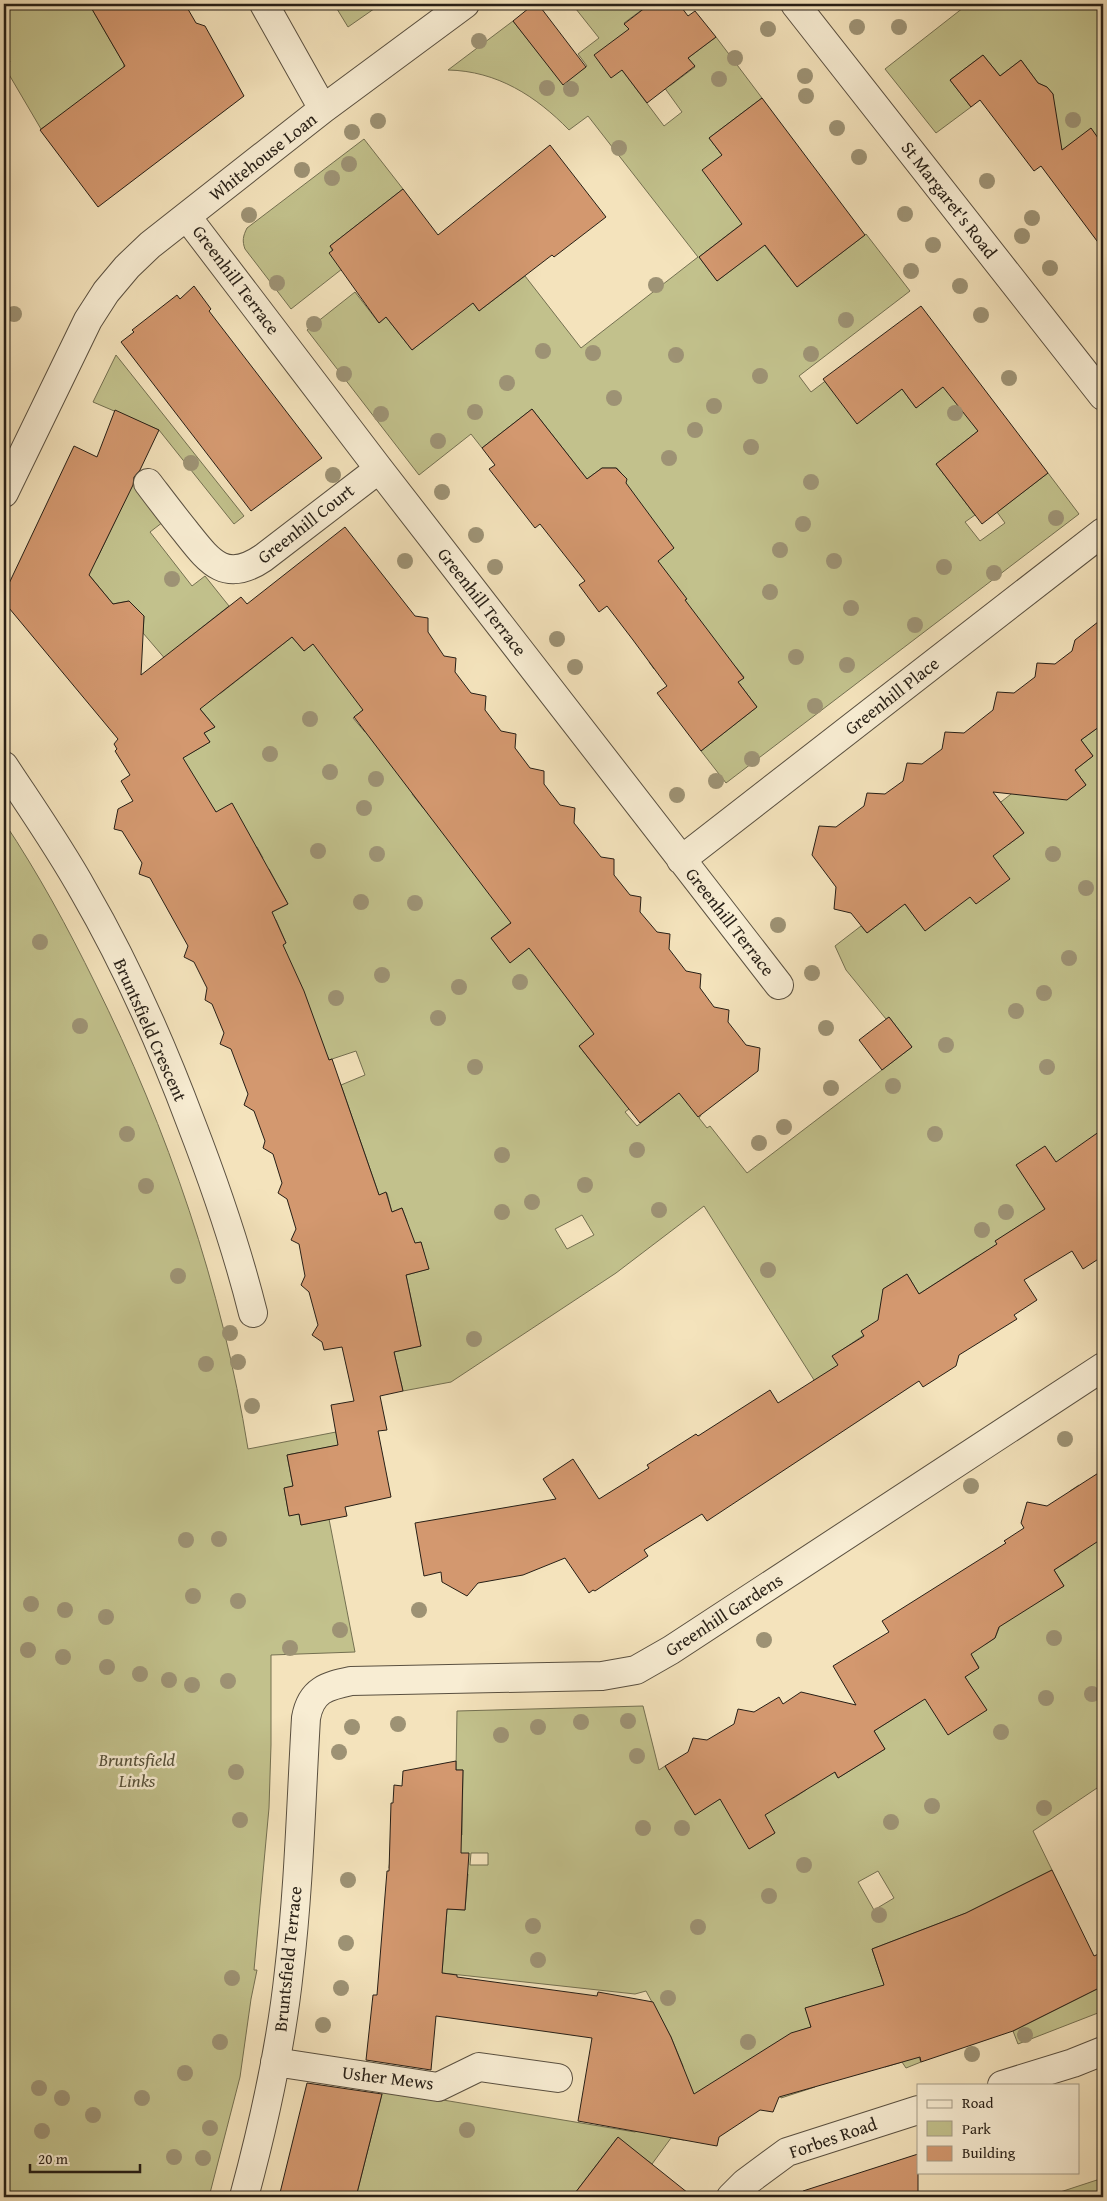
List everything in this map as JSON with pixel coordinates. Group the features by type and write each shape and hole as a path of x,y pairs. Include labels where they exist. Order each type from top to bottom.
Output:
{"street":[{"path":"264,4 324,109"},
{"name":"Whitehouse Loan","path":"4,494 88,320 106,292 127,268 150,245 324,109 465,4"},
{"name":"St Margaret's Road","path":"795,4 1103,396"},
{"name":"Greenhill Terrace","path":"187,217 379,469 779,986"},
{"name":"Greenhill Court","path":"148,483 202,553 213,564 226,569 238,570 250,567 263,558 379,469"},
{"name":"Greenhill Place","path":"681,860 1103,532"},
{"name":"Bruntsfield Crescent","path":"4,766 47,830 84,891 154,1032 210,1171 234,1244 253,1313"},
{"name":"Greenhill Gardens","path":"306,1718 308,1706 322,1690 335,1684 352,1681 588,1677 620,1674 636,1670 679,1645 1103,1367"},
{"name":"Bruntsfield Terrace","path":"244,2197 275,2062 290,1961 306,1718"},
{"path":"1005,2084 1073,2063 1103,2051"},
{"name":"Usher Mews","path":"275,2062 438,2087 479,2067 558,2078"},
{"name":"Forbes Road","path":"731,2197 744,2183 787,2152 805,2144 917,2110"}],"green space":[{"path":"4,4 89,4 124,64 123,76 41,129 4,66 10,62 4,50"},
{"path":"334,4 381,4 348,27"},
{"path":"572,4 639,4 643,9 624,23 629,29 622,70 664,126 682,112 664,87 671,85 695,67 688,58 716,37 762,98 709,138 722,155 814,168 699,257 717,281 751,255 762,242 797,287 866,234 910,291 799,376 811,392 870,347 857,423 902,389 916,408 967,368 967,416 978,431 936,464 975,515 965,522 980,541 1005,523 997,512 1048,473 1079,514 726,783 701,751 757,707 738,682 744,677 734,665 700,634 654,669 649,662 672,644 592,547 626,479 617,468 602,468 587,479 532,409 482,448 471,434 419,475 307,330 355,292 379,323 386,317 412,350 430,336 465,292 479,311 525,276 581,348 698,257 588,116 569,130 529,96 499,80 466,71 448,70 513,21 563,84 587,66 578,54 599,38"},
{"path":"968,4 1103,4 1103,145 1091,129 1057,154 1053,94 1047,87 1038,83 1021,60 1000,76 983,55 950,80 971,107 936,133 885,69"},
{"path":"364,139 403,189 330,246 342,269 291,309 245,249 243,241 247,228"},
{"path":"116,355 244,516 234,524 159,430 93,402"},
{"path":"133,483 163,522 150,532 192,586 205,576 229,606 182,643 167,661 143,633 144,616 129,601 113,604 85,570 97,559"},
{"path":"355,611 377,699 353,718 365,732 388,714 436,775 412,794 424,809 536,903 491,938 510,962 529,948 569,945 543,966 557,985 622,1013 579,1046 600,1073 642,1099 625,1112 637,1126 682,1090 701,1115 699,1118 707,1128 710,1126 747,1173 912,1047 889,1017 886,1019 846,970 835,946 861,926 867,933 892,914 899,897 925,930 953,882 1009,879 993,857 972,841 1009,844 1024,833 1008,812 1001,811 997,805 1051,763 1070,797 1086,785 1075,770 1093,756 1081,740 1103,724 1103,1138 1058,1167 1017,1165 1046,1211 1028,1220 996,1241 1001,1250 976,1257 919,1294 907,1274 883,1289 888,1314 864,1335 833,1356 845,1375 821,1391 704,1206 616,1273 451,1382 403,1391 394,1352 421,1346 406,1275 428,1269 421,1242 394,1249 407,1221 402,1208 384,1215 391,1209 387,1193 379,1195 341,1085 365,1075 356,1051 329,1060 279,946 286,943 276,920 266,915 288,904 269,869 254,876 243,868 263,858 257,847 240,854 216,812 179,760 210,742 204,733 215,727 192,699 221,693 292,637 304,651","holes":["582,1215 594,1235 567,1249 555,1229"]},
{"name":"Bruntsfield Links","path":"4,822 41,881 85,962 146,1095 169,1152 207,1269 223,1329 237,1388 248,1449 336,1432 339,1445 287,1455 293,1486 284,1488 289,1515 299,1514 301,1525 329,1519 355,1652 271,1655 269,1808 254,1970 257,1970 240,2077 209,2197 4,2197"},
{"path":"1079,1485 1103,1531 1103,1784 1033,1831 1052,1870 966,1913 872,1949 881,1976 921,2062 906,2068 902,2062 885,2067 870,2011 846,1996 806,2008 811,2027 799,2031 815,2087 781,2098 761,2053 684,2140 671,2138 652,2164 617,2138 572,2197 356,2197 383,2090 635,2132 678,2104 683,2066 671,2037 646,1991 635,1994 442,1973 447,1909 465,1910 468,1874 389,1868 393,1834 462,1835 463,1770 456,1770 457,1711 643,1706 659,1770 665,1766 695,1814 728,1794 749,1849 775,1833 754,1798 792,1799 806,1790 829,1763 838,1778 885,1749 874,1731 920,1702 898,1666 986,1710 965,1677 979,1667 965,1645 976,1642 986,1644 995,1638 999,1628 998,1625 1064,1586 1054,1570 1078,1555 1092,1526 1070,1491","holes":["471,1853 488,1853 488,1865 470,1865","878,1871 894,1898 874,1910 858,1882"]},
{"path":"1103,1986 1103,2011 1018,2044 1013,2031"},
{"path":"1103,2178 1103,2197 1045,2197"}],"building":[{"path":"89,4 185,4 196,23 205,26 244,96 98,207 40,130 125,66"},
{"path":"534,4 538,4 586,67 563,85 513,21"},
{"path":"650,4 679,4 688,16 695,11 716,37 688,58 695,66 647,103 622,70 611,78 594,55 629,29 624,24"},
{"path":"983,55 1000,76 1021,60 1038,83 1047,87 1053,94 1062,150 1091,128 1103,145 1103,249 1041,166 1034,171 980,100 971,107 950,80"},
{"path":"762,98 865,235 797,287 765,245 717,281 699,257 742,224 702,170 722,155 709,138"},
{"path":"550,145 606,217 554,257 552,255 479,311 473,303 412,350 386,317 379,323 329,253 333,250 330,246 403,189 438,235"},
{"path":"194,286 211,309 209,311 322,458 251,511 121,342 134,332 132,330 177,295 180,299"},
{"path":"921,306 1048,473 982,524 936,464 978,431 943,387 916,408 902,389 857,424 823,379"},
{"path":"532,409 587,479 602,468 616,468 627,479 626,483 674,548 658,561 744,678 738,682 757,707 701,751 657,693 667,686 633,640 607,606 599,612 579,585 585,581 540,524 535,528 489,469 495,465 482,448"},
{"path":"115,410 159,430 140,470 134,477 133,485 89,575 113,604 129,601 144,616 141,675 241,597 247,604 345,527 415,616 428,618 428,632 444,656 456,658 455,672 471,693 486,696 485,710 501,731 516,734 515,748 530,768 544,771 544,784 560,805 575,808 574,823 601,857 614,859 614,875 630,895 641,897 640,912 657,932 670,934 669,949 686,971 701,974 700,988 714,1007 729,1010 728,1022 746,1045 760,1048 758,1071 698,1117 679,1093 640,1123 579,1046 594,1034 529,948 510,963 491,938 511,923 354,717 363,710 313,644 304,651 292,637 200,709 215,727 204,733 210,742 183,758 216,812 232,803 288,904 272,912 286,943 283,945 304,991 329,1060 332,1059 379,1195 386,1192 392,1212 402,1208 415,1243 421,1242 429,1269 406,1275 421,1346 394,1352 403,1391 380,1396 387,1430 378,1431 391,1497 345,1507 347,1516 301,1525 299,1514 289,1516 284,1488 293,1486 287,1455 338,1445 331,1405 354,1401 342,1347 324,1350 322,1342 312,1335 318,1325 309,1292 301,1285 305,1276 299,1244 291,1240 296,1229 287,1199 278,1193 282,1183 273,1154 263,1148 265,1141 254,1111 244,1105 248,1094 231,1049 220,1044 224,1033 212,1004 205,1000 207,988 194,962 184,957 188,946 150,878 139,874 142,863 122,831 114,829 118,809 133,801 121,781 130,775 115,751 117,749 114,744 118,739 4,602 4,594 74,446 97,457"},
{"path":"1103,618 1103,724 1081,740 1093,756 1075,770 1086,785 1067,800 993,792 1024,833 993,856 1010,879 976,904 970,897 925,931 905,904 867,933 851,913 834,909 836,887 812,855 819,826 836,827 864,806 867,793 885,794 903,781 907,763 922,764 942,749 945,732 964,733 993,710 997,692 1014,693 1035,677 1037,663 1055,664 1072,651 1075,640"},
{"path":"889,1017 912,1047 882,1070 859,1040"},
{"path":"1103,1129 1103,1256 1083,1269 1072,1251 1024,1280 1037,1300 1014,1315 1017,1319 959,1355 956,1366 923,1387 919,1381 707,1521 702,1514 644,1550 648,1556 595,1591 593,1590 589,1593 565,1558 523,1575 478,1583 467,1596 442,1582 441,1572 424,1576 415,1523 556,1499 543,1479 573,1459 599,1499 649,1468 647,1465 696,1434 698,1436 770,1390 778,1403 838,1365 832,1356 864,1336 861,1331 878,1320 883,1289 907,1274 919,1294 997,1244 995,1241 1045,1209 1016,1165 1045,1146 1056,1162"},
{"path":"1103,1470 1103,1538 1054,1570 1064,1586 999,1627 995,1638 971,1654 979,1668 965,1677 987,1710 948,1735 925,1699 874,1731 885,1749 838,1778 835,1772 765,1815 775,1833 749,1849 720,1799 695,1815 665,1766 688,1752 693,1738 707,1740 734,1724 738,1709 754,1712 779,1697 783,1704 801,1692 856,1705 833,1666 889,1632 882,1621 1006,1543 1004,1541 1024,1528 1021,1523 1027,1502 1047,1506"},
{"path":"456,1761 456,1770 463,1770 461,1853 469,1853 465,1910 447,1909 442,1973 457,1975 457,1977 597,1996 598,1992 653,2002 671,2037 694,2094 791,2033 811,2027 805,2008 884,1985 872,1949 966,1913 1052,1870 1094,1956 1103,1952 1103,1986 1013,2031 921,2062 920,2057 779,2097 773,2112 760,2110 719,2137 717,2146 578,2121 592,2038 436,2016 431,2070 366,2060 373,1995 377,1995 387,1871 389,1871 391,1803 393,1803 394,1785 402,1786 403,1771"},
{"path":"307,2083 382,2094 356,2197 279,2197"},
{"path":"618,2137 693,2197 572,2197"},
{"path":"917,2154 918,2197 804,2197 803,2191"}]}
